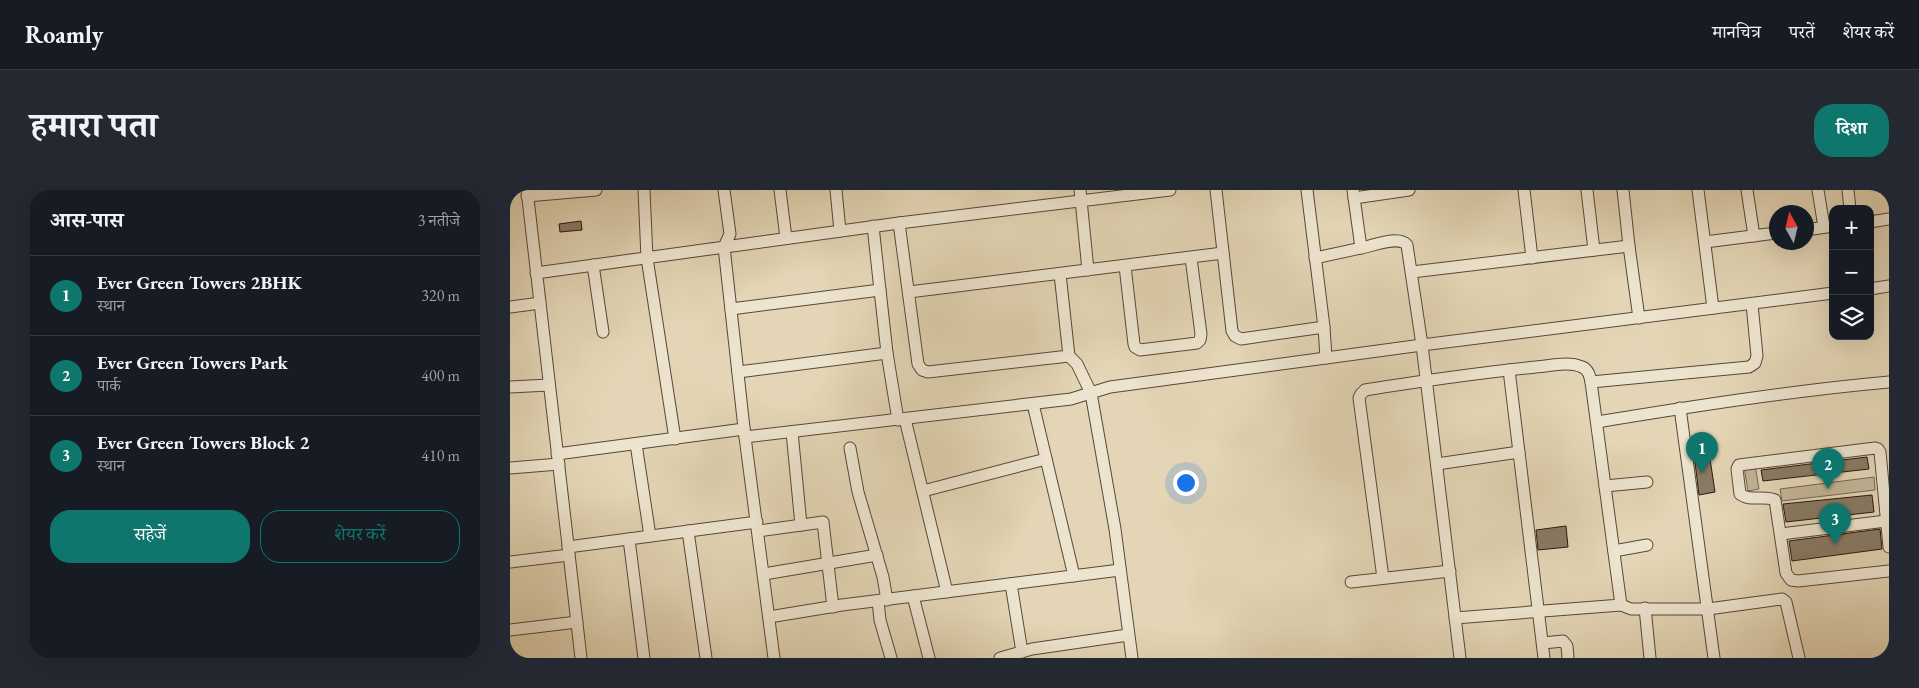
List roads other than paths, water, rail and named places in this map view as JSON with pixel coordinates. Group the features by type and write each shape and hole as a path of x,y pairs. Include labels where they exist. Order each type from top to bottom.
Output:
{"street":[{"path":"581,658 527,193 596,190"},
{"path":"644,190 647,258 675,439"},
{"path":"724,190 730,234 724,247 730,309 774,658"},
{"path":"780,190 786,238"},
{"path":"836,190 840,231"},
{"path":"536,273 1080,196 1170,190"},
{"path":"1216,190 1232,331 1235,336 1241,339 1324,328"},
{"path":"1307,190 1326,358"},
{"path":"1361,248 1353,194 1409,190"},
{"path":"1524,190 1532,258"},
{"path":"1588,190 1594,250"},
{"path":"1623,190 1639,318"},
{"path":"1698,190 1713,308"},
{"path":"1747,190 1754,236"},
{"path":"1814,229 1828,227 1818,190"},
{"path":"1848,190 1850,205"},
{"path":"1080,196 1088,270"},
{"path":"1874,222 1889,220"},
{"path":"899,223 910,292 918,364 922,370 928,372 1070,356"},
{"path":"873,226 887,353 901,419 923,491 947,592"},
{"path":"1705,242 1769,234"},
{"path":"1315,258 1398,240 1405,242 1407,245 1427,380 1460,658"},
{"path":"1412,272 1629,246"},
{"path":"910,292 1223,253"},
{"path":"1125,266 1134,344 1140,350 1197,343 1200,340 1201,334 1191,258"},
{"path":"593,265 603,332"},
{"path":"1060,274 1070,356 1078,364 1091,393 1100,438 1132,658"},
{"path":"1874,288 1889,286"},
{"path":"730,309 880,290"},
{"path":"510,468 636,444 745,433 792,432 1033,404 1071,399 1110,387 1829,294"},
{"path":"510,307 540,303"},
{"path":"1591,382 1749,367 1755,363 1757,356 1752,304"},
{"path":"738,372 887,353"},
{"path":"1383,578 1359,398 1361,394 1365,390 1427,380 1572,364 1583,367 1589,373 1591,382 1621,605"},
{"path":"1509,370 1544,658"},
{"path":"1597,422 1680,408 1828,388 1889,382"},
{"path":"510,388 549,385"},
{"path":"1033,404 1074,576"},
{"path":"1680,408 1714,658"},
{"path":"792,432 802,525"},
{"path":"636,444 650,536"},
{"path":"850,448 860,499 883,577 883,600 880,620 891,658"},
{"path":"1889,547 1880,452 1878,449 1739,465 1740,494 1748,498 1770,497 1776,500 1786,573 1790,580 1798,581 1889,571"},
{"path":"1437,464 1519,452"},
{"path":"923,491 1046,459"},
{"path":"1605,486 1648,482"},
{"path":"1781,534 1886,521"},
{"path":"510,562 629,539 688,531 802,525 823,522 833,607"},
{"path":"688,531 706,658"},
{"path":"629,539 644,658"},
{"path":"1614,552 1648,545"},
{"path":"764,574 877,555"},
{"path":"769,617 883,600 1120,570"},
{"path":"1351,582 1450,571"},
{"path":"1011,584 1022,652"},
{"path":"913,596 928,658"},
{"path":"1456,618 1621,605 1631,609 1708,609 1782,599 1786,602 1799,658"},
{"path":"1645,608 1650,658"},
{"path":"510,630 577,622"},
{"path":"1000,658 1022,652 1128,635"},
{"path":"1543,643 1563,641 1567,646 1568,658"}],"place":[{"name":"Ever Green Towers 2BHK","path":"1702,473"},
{"name":"Ever Green Towers Park","path":"1828,489"},
{"name":"Ever Green Towers Block 2","path":"1835,544"}]}
